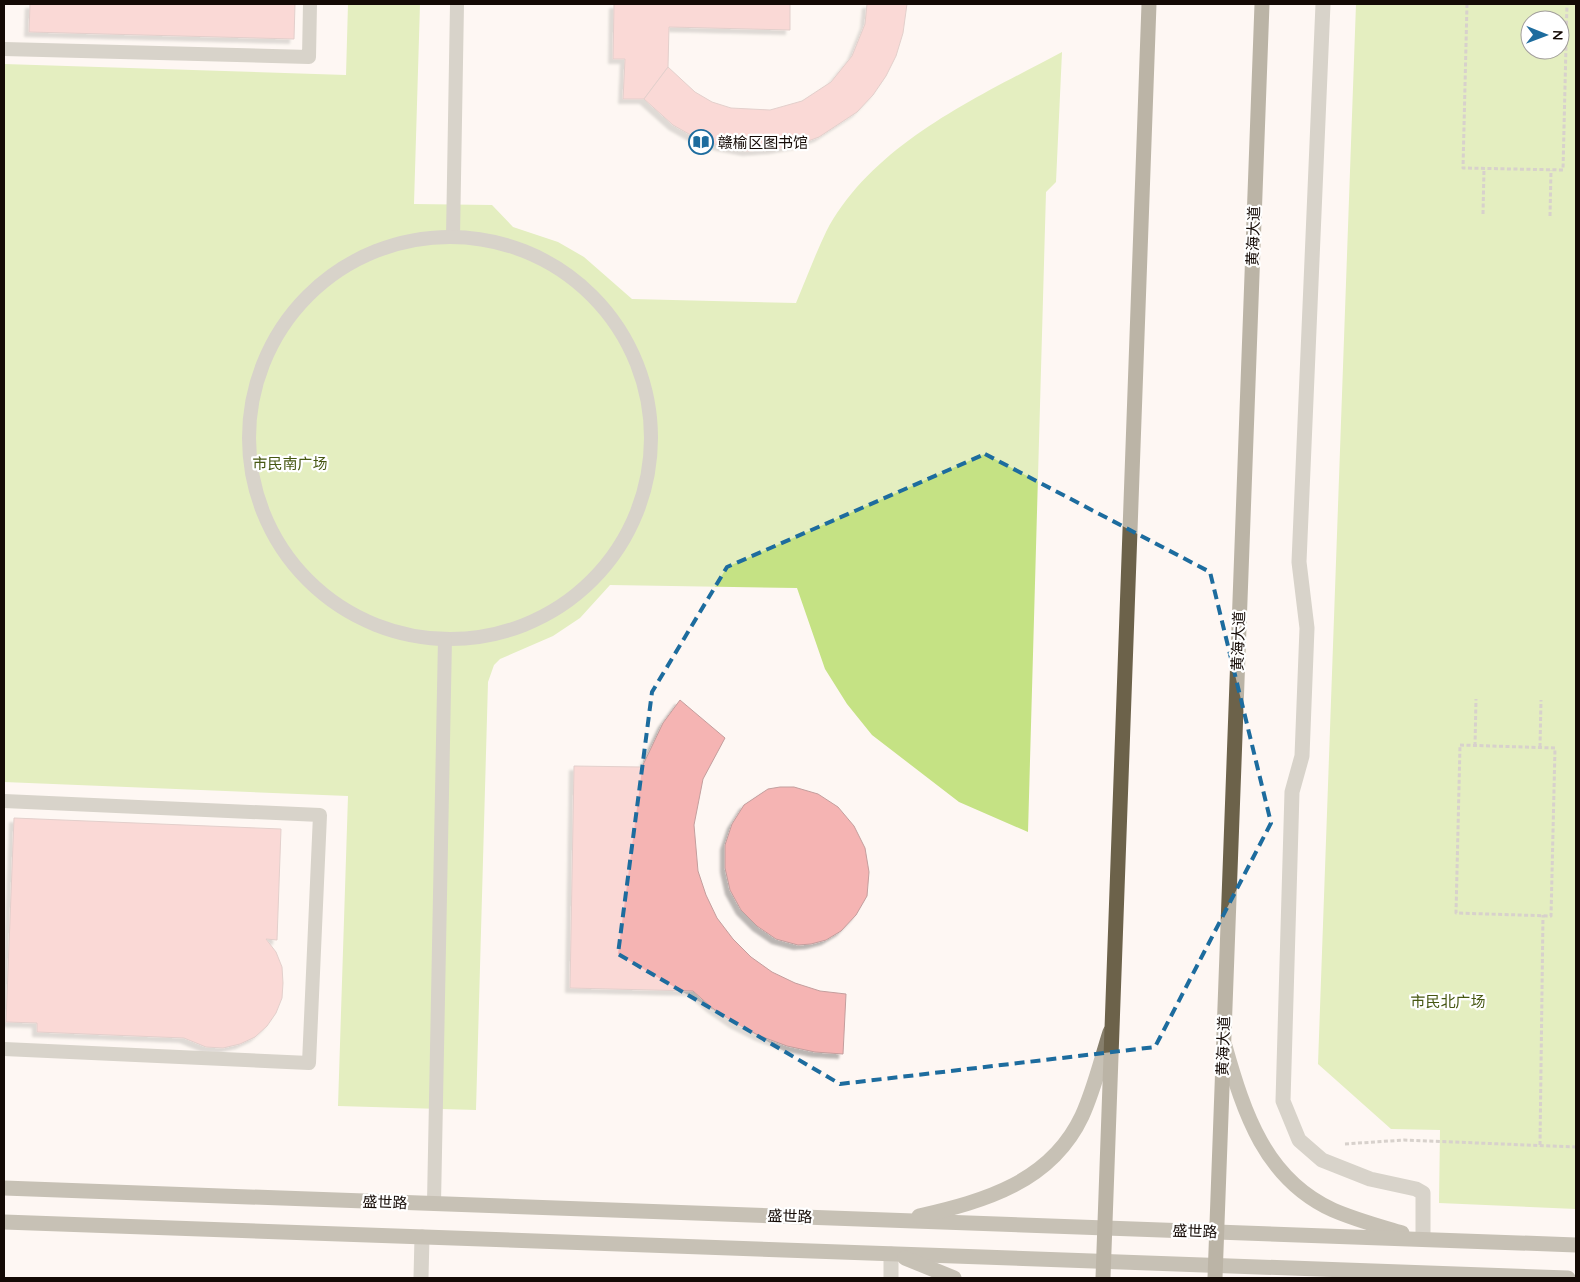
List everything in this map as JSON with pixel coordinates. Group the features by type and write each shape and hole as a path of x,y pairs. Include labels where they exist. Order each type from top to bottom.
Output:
{"main road":[{"path":"1103,1278 1149,4"},
{"name":"黄海大道","path":"1215,1272 1262,4"},
{"path":"900,1220 992,1196 1019,1184 1047,1162 1064,1144 1082,1116 1112,1029"},
{"path":"1224,1039 1238,1091 1258,1138 1275,1166 1307,1194 1332,1209 1363,1222 1423,1239"},
{"name":"盛世路","path":"4,1188 1576,1245"},
{"path":"4,1222 1104,1262 1215,1272 1568,1278"},
{"path":"894,1254 954,1278"}],"street":[{"path":"1323,4 1299,562 1307,628 1302,756 1292,792 1283,1101 1299,1140 1322,1160 1370,1179 1416,1189 1423,1193 1423,1239"},
{"path":"421,1278 422,1237"},
{"path":"891,1278 894,1254"}],"lane":[{"path":"4,49 308,57 310,4"},
{"path":"453,236 457,4"},
{"path":"453,236 491,240 520,248 547,260 572,276 593,294 611,316 627,340 639,365 647,404 646,482 631,529 617,552 600,574 580,593 542,618 508,632 481,638 445,640 399,633 373,624 349,612 324,595 303,574 284,551 258,497 252,468 250,438 252,408 265,361 284,326 302,302 324,281 348,264 374,251 402,242 453,236"},
{"path":"434,1203 445,640"},
{"path":"4,801 320,815 309,1062 4,1049"}],"path":[{"path":"1467,4 1464,168 1551,170 1563,170 1567,4"},
{"path":"1483,214 1484,169"},
{"path":"1550,216 1551,170"},
{"path":"1475,746 1476,698"},
{"path":"1540,748 1541,700"},
{"path":"1460,745 1540,748 1555,748 1551,916 1456,913 1460,745"},
{"path":"1540,1145 1543,915"},
{"path":"1307,1147 1404,1140 1576,1147"}],"highlighted area":[{"path":"985,454 1210,572 1271,823 1155,1047 840,1084 618,954 652,692 727,567"}],"green space":[{"name":"市民南广场","path":"348,4 420,4 414,204 492,205 513,227 558,242 584,257 632,299 796,303 826,232 846,201 871,173 899,148 963,105 1062,52 1056,182 1046,192 1028,832 959,802 872,735 847,704 825,669 797,588 610,585 580,618 553,636 500,659 494,665 488,682 476,1110 338,1106 348,796 4,782 4,64 346,75"},
{"name":"市民北广场","path":"1356,4 1576,4 1576,1209 1439,1203 1440,1130 1391,1129 1318,1064"}],"building":[{"path":"30,4 295,4 294,39 29,32"},
{"path":"614,4 790,4 790,30 669,27 668,67 644,99 623,99 625,59 613,59"},
{"path":"867,4 907,4 903,33 896,56 886,76 873,95 857,112 819,137 797,145 774,149 747,151 721,146 696,138 673,125 644,99 668,67 695,92 712,102 731,108 770,110 802,101 831,82 852,56 865,24"},
{"path":"680,700 725,738 703,779 694,825 698,871 706,895 717,918 733,939 751,957 772,972 795,983 820,991 846,994 843,1054 815,1052 787,1046 760,1036 734,1023 711,1007 693,991 570,988 574,766 642,767 663,723"},
{"path":"794,787 818,794 838,807 854,826 865,848 869,872 867,896 856,915 841,931 826,940 811,944 798,945 776,939 757,926 741,910 730,890 725,868 725,845 732,824 744,805 768,789"},
{"path":"14,818 281,829 277,940 266,939 276,952 282,967 282,998 276,1013 267,1026 255,1037 240,1044 223,1048 206,1047 184,1038 37,1032 37,1023 6,1022"}],"place":[{"name":"赣榆区图书馆","path":"701,142"}]}
